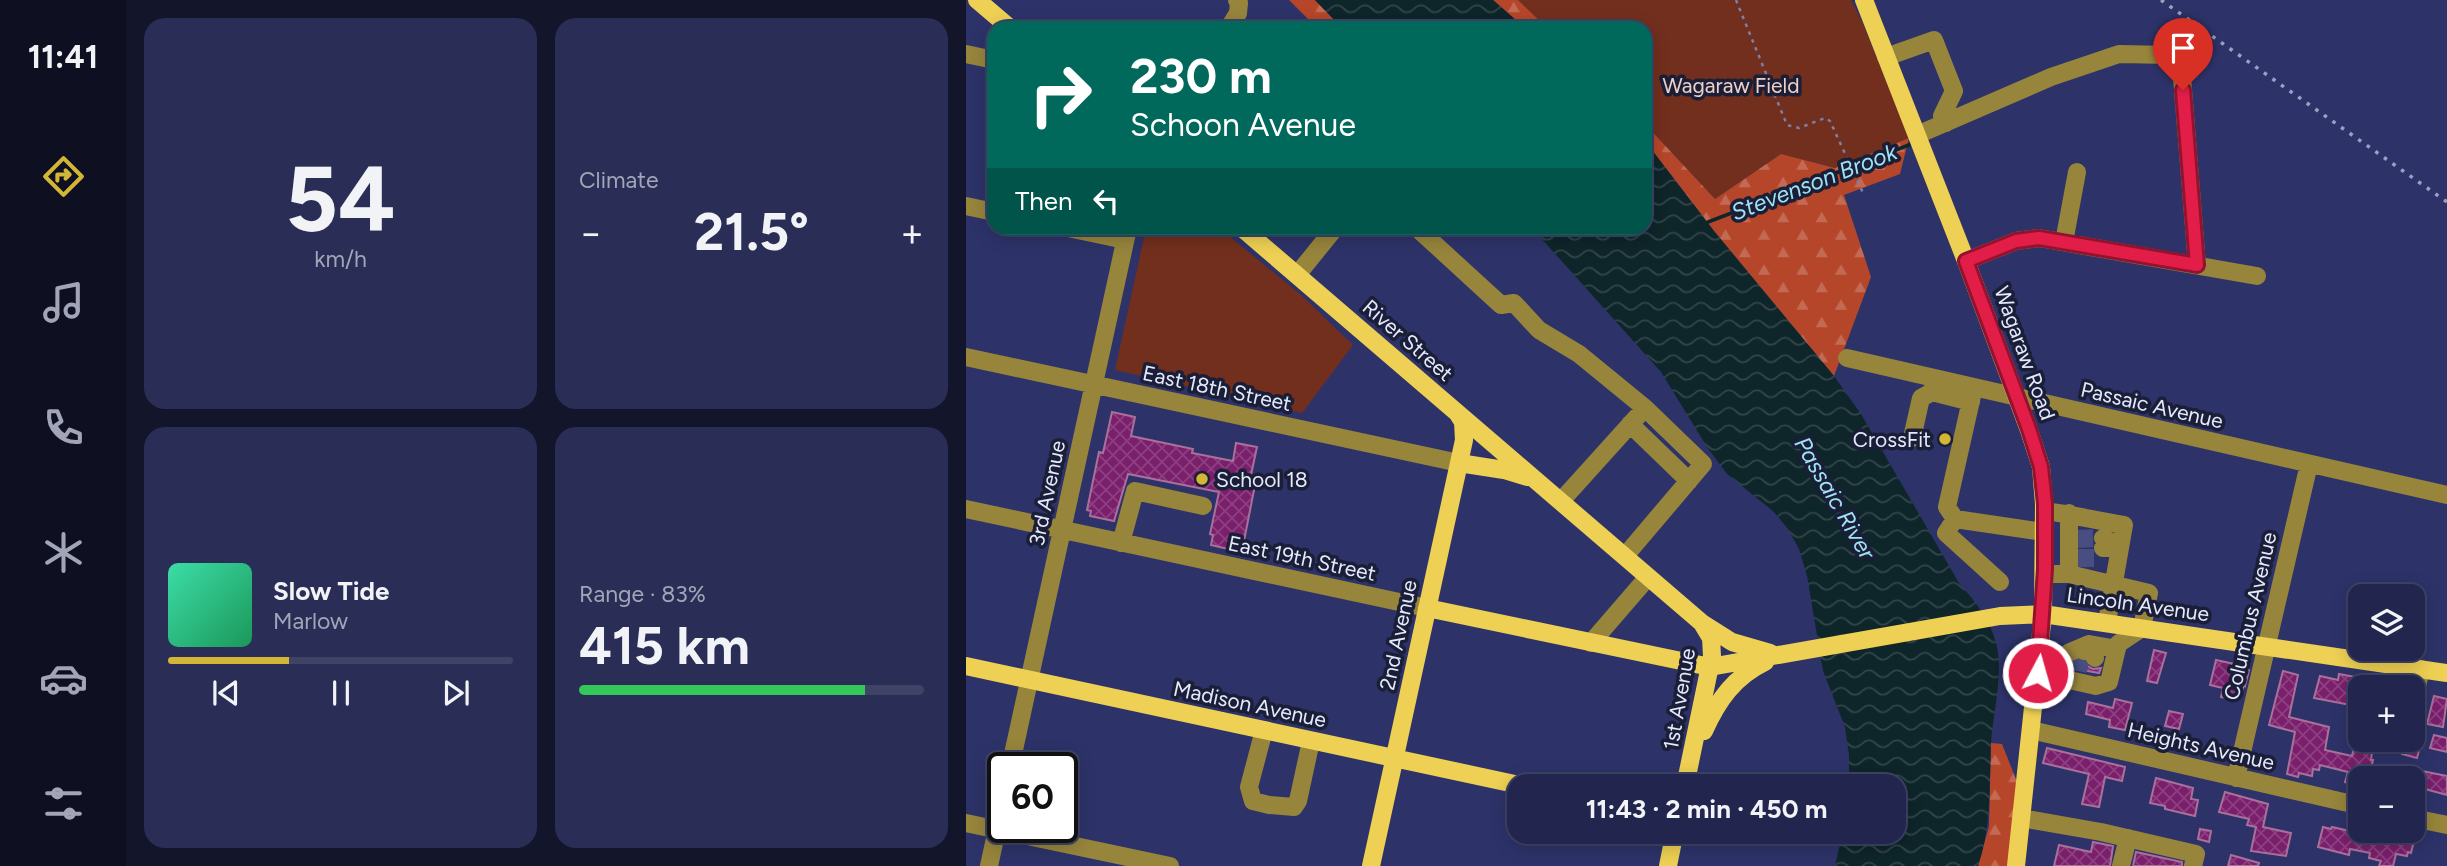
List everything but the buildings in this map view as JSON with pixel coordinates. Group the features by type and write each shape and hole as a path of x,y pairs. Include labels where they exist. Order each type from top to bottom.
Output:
{"main road":[{"path":"978,0 1002,21"},
{"name":"Wagaraw Road","path":"1864,0 1966,261 2041,467 2044,511 2043,614 2016,866"},
{"name":"River Street","path":"1250,235 1702,623 1739,645 1781,654"},
{"name":"2nd Avenue","path":"1371,866 1459,463 1464,430 1458,414"},
{"name":"River Street","path":"1459,463 1517,473 1544,487"},
{"name":"East 19th Street","path":"1427,608 1710,667"},
{"name":"Lincoln Avenue","path":"1710,667 2000,616 2043,614 2447,673"},
{"name":"1st Avenue","path":"1688,774 1710,667 1711,638 1702,623"},
{"path":"1688,774 1705,727 1727,690 1750,670 1781,654"},
{"name":"Madison Avenue","path":"966,666 1507,782"},
{"path":"1668,866 1672,844"}],"street":[{"path":"1233,21 1240,3 1237,0"},
{"path":"1886,57 1934,40 1954,91 1942,116 1946,123"},
{"path":"966,54 987,58"},
{"path":"1917,135 2051,77 2119,54 2172,55 2181,65 2197,265"},
{"path":"2064,242 2077,172"},
{"path":"966,206 987,210"},
{"name":"3rd Avenue","path":"1013,752 1126,235"},
{"path":"1297,275 1329,235"},
{"path":"1425,235 1501,305 1514,303 1539,330 1579,354 1645,408 1703,464 1625,556"},
{"path":"1966,261 2028,238 2257,276"},
{"name":"East 18th Street","path":"966,358 1459,463"},
{"name":"Passaic Avenue","path":"1847,358 1972,395 2017,397 2447,495"},
{"path":"1912,438 1921,398 1933,385"},
{"path":"1972,395 1947,506 1955,519 2044,533"},
{"path":"1561,501 1645,408"},
{"path":"1630,424 1689,481"},
{"name":"Columbus Avenue","path":"2236,778 2309,464"},
{"path":"1121,543 1135,491 1203,506"},
{"name":"East 19th Street","path":"966,509 1427,608"},
{"path":"2044,511 2069,513 2092,521 2124,525 2107,548 2114,585 2107,622"},
{"path":"2069,513 2073,554 2114,585 2149,593 2142,628 2121,640 2109,682 2096,686 2080,663"},
{"path":"1955,519 1946,533 2000,582"},
{"path":"2044,574 2073,554"},
{"path":"1591,643 1648,577"},
{"path":"2038,673 2080,663 2117,649"},
{"path":"2420,675 2421,669"},
{"path":"1264,730 1249,787 1253,801 1269,805 1294,807 1311,741"},
{"name":"Heights Avenue","path":"2031,730 2348,803"},
{"path":"2021,818 2196,854 2193,866"},
{"path":"2425,820 2447,825"},
{"path":"966,823 987,827"},
{"path":"2121,866 2128,838"},
{"path":"989,866 994,843"},
{"path":"1062,843 1170,866"}],"path":[{"path":"1736,0 1787,125 1799,128 1825,118 1830,121 1864,195"}],"green space":[{"path":"1289,0 1315,0 1335,21 1310,21"},
{"path":"1493,0 1518,0 1540,21 1517,21"},
{"name":"Wagaraw Field","path":"1518,0 1851,0 1909,138 1835,168 1781,154 1715,199 1652,132 1652,21 1540,21"},
{"path":"1652,132 1715,199 1781,154 1835,168 1909,138 1900,174 1844,195 1871,277 1834,376 1714,231 1652,150"},
{"path":"1144,235 1228,235 1300,294 1353,345 1302,413 1115,370"},
{"path":"1991,743 2002,744 2023,797 2016,866 1978,866 1989,826"}],"water":[{"path":"1315,0 1493,0 1517,21 1335,21"},
{"name":"Passaic River","path":"1652,150 1714,231 1834,376 1861,414 1959,583 1977,605 1991,629 1999,659 1998,683 1991,743 1988,820 1978,866 1835,866 1840,844 1906,844 1906,774 1849,774 1845,727 1823,671 1807,576 1799,549 1774,512 1727,474 1707,447 1661,372 1538,235 1652,235"}],"waterway":[{"name":"Stevenson Brook","path":"1708,222 1914,143"}],"tunnel":[{"path":"2075,539 2103,538"},
{"path":"2076,558 2103,558"},
{"path":"2078,671 2081,655"}],"railway":[{"path":"2161,0 2447,202"}],"place":[{"name":"CrossFit","path":"1945,439"},
{"name":"School 18","path":"1202,479"}],"route":[{"path":"2038,673 2045,569 2045,504 2041,467 1966,261 2016,241 2039,238 2197,265 2183,90"}]}
